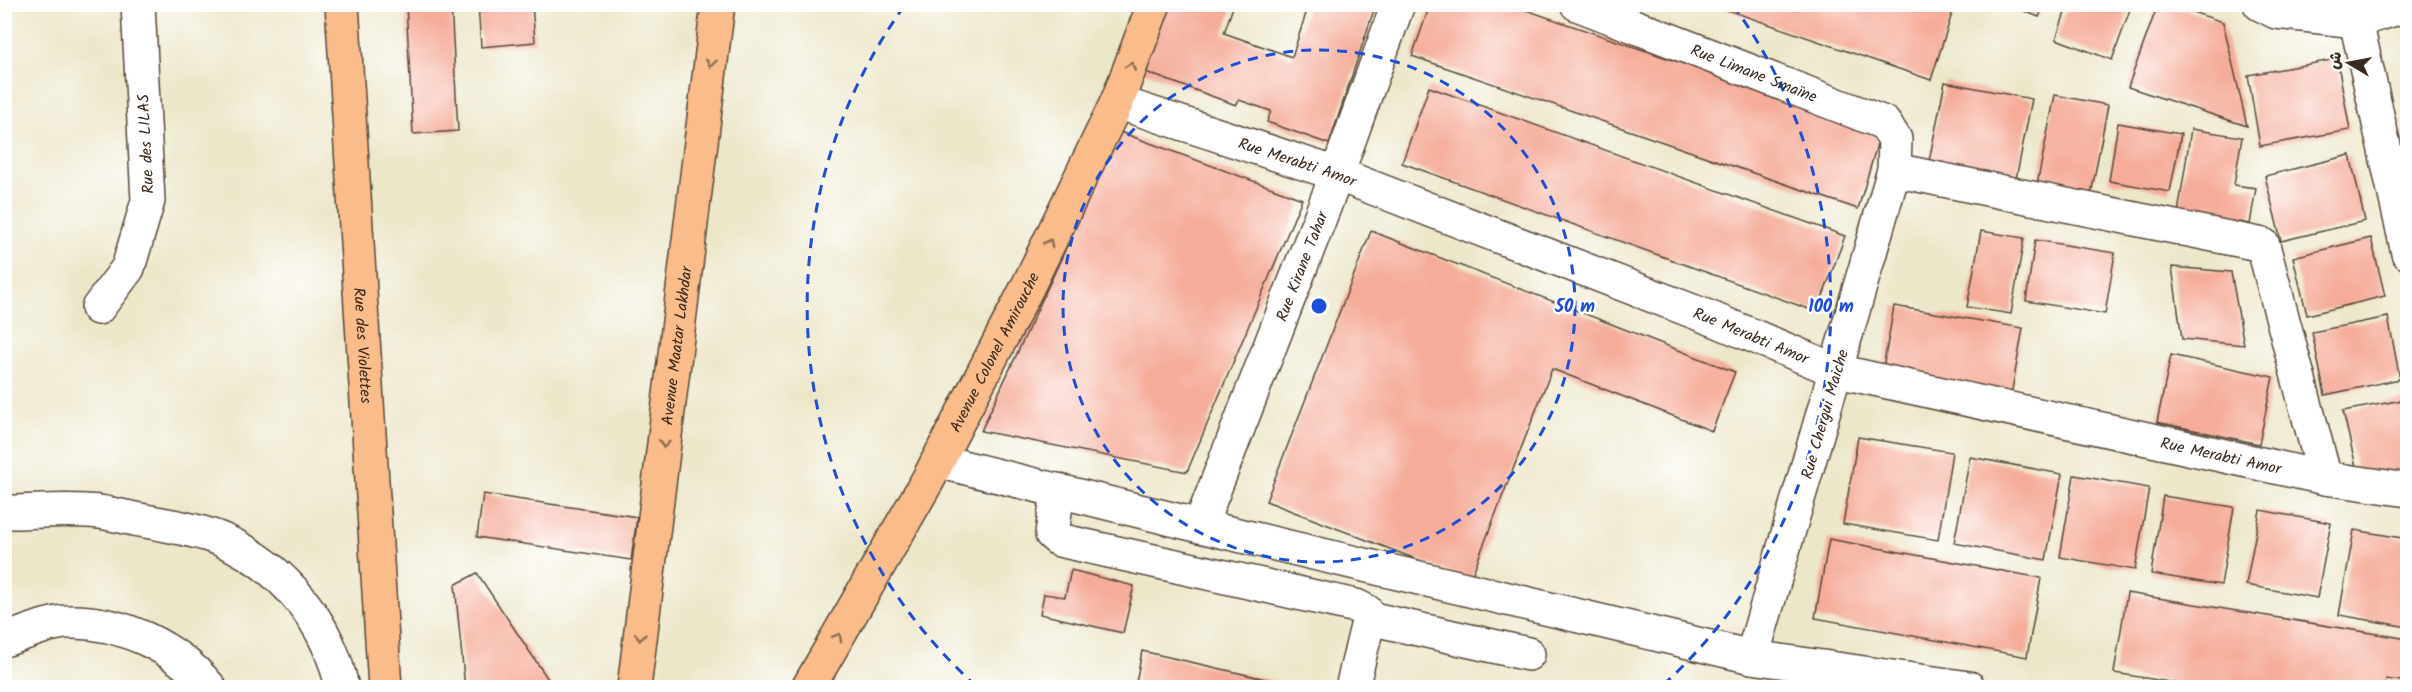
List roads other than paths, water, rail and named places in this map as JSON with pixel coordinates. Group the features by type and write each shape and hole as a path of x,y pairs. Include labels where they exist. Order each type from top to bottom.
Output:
{"main road":[{"name":"Rue des Violettes","path":"342,4 385,687"},
{"name":"Avenue Maatar Lakhdar","path":"634,687 718,4"},
{"name":"Avenue Colonel Amirouche","path":"808,687 938,461 1026,290 1117,102 1154,4"}],"street":[{"name":"Rue des LILAS","path":"98,308 128,268 148,201 138,4"},
{"name":"Rue Kirane Tahar","path":"1200,526 1337,174 1398,4"},
{"name":"Rue Limane Smaïne","path":"1577,4 1884,123 1895,138 1894,170"},
{"path":"2271,7 2356,21 2408,4"},
{"path":"2356,21 2408,253"},
{"name":"Rue Merabti Amor","path":"1117,102 1337,174 1713,319 1837,371 2325,478 2408,490"},
{"name":"Rue Chergui Maiche","path":"1752,657 1894,170"},
{"path":"1894,170 2263,245 2325,478"},
{"path":"938,461 1200,526 1752,657 1969,687"},
{"path":"1058,490 1052,534 1059,540 1356,606 1366,611 1369,618 1352,687"},
{"path":"4,512 88,510 177,527 219,539 258,560 292,589 318,624 337,664 342,687"},
{"path":"1369,618 1528,654"},
{"path":"4,640 65,621 102,625 138,635 171,652 210,687"}]}
